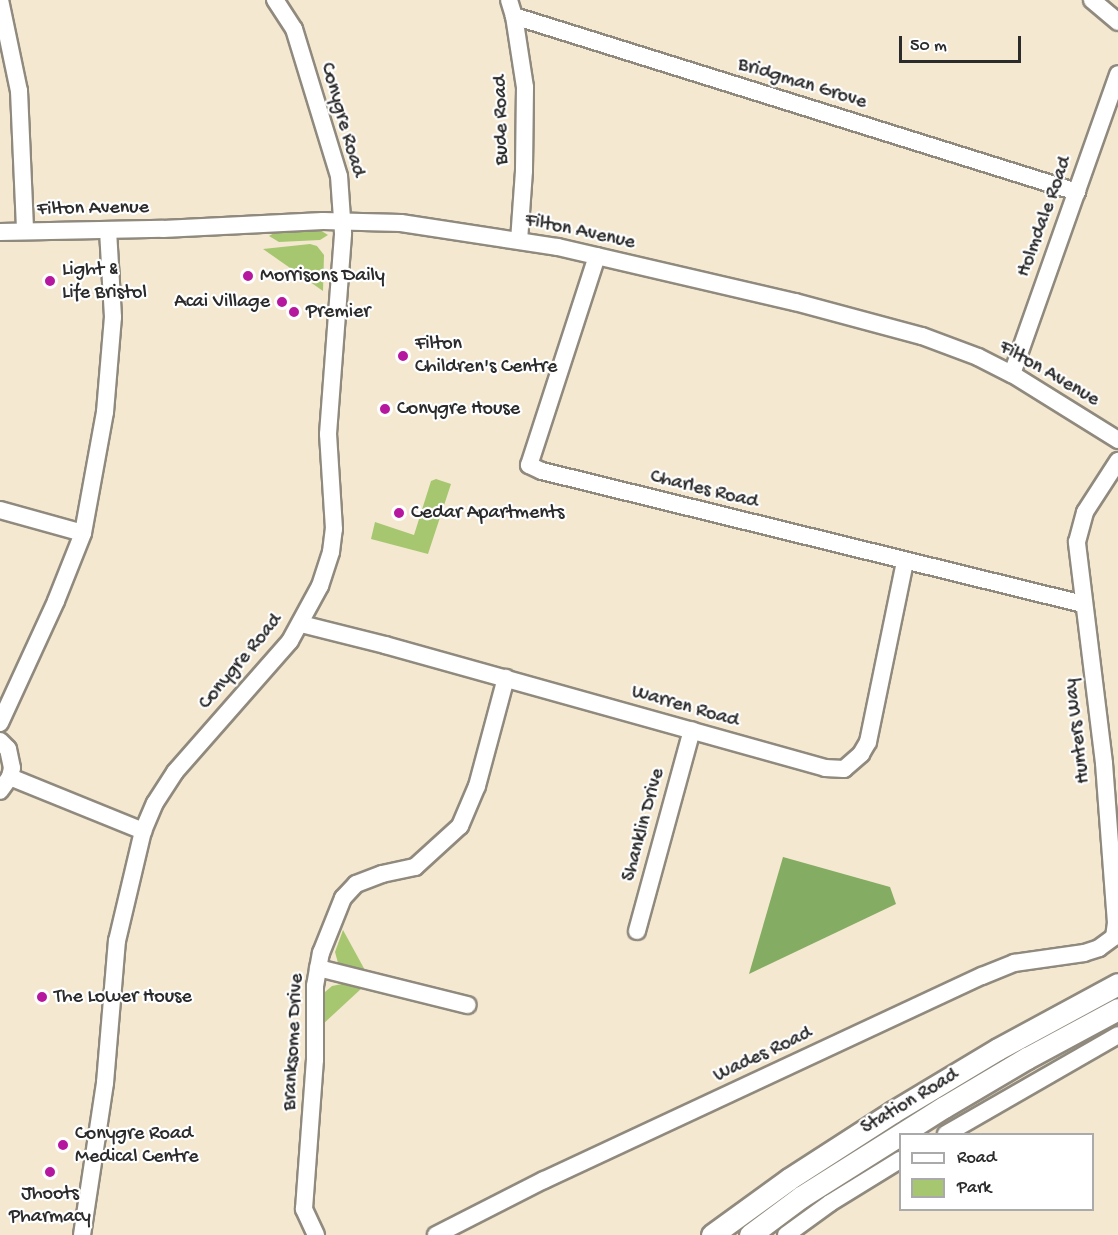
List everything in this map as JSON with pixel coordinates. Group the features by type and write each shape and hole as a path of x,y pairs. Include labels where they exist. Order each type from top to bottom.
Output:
{"main road":[{"name":"Station Road","path":"712,1235 850,1139 998,1049 1118,984"},
{"name":"Station Road","path":"903,1133 1027,1058 1118,1010"},
{"name":"Station Road","path":"750,1235 801,1197 899,1135"}],"street":[{"path":"0,0 19,91 25,231"},
{"name":"Conygre Road","path":"82,1235 105,1083 117,941 143,831 155,802 175,772 238,703 290,641 320,586 331,552 334,529 328,434 343,222 339,176 294,29 275,0"},
{"path":"1092,0 1118,22"},
{"name":"Bridgman Grove","path":"511,8 1077,192"},
{"name":"Bude Road","path":"511,8 525,87 524,171 519,240"},
{"name":"Holmdale Road","path":"1012,374 1118,74"},
{"name":"Filton Avenue","path":"0,232 343,222 400,223 519,240 795,302 914,333 978,357 1012,374 1118,440"},
{"path":"0,723 56,601 83,533 105,412 112,317 108,230"},
{"name":"Charles Road","path":"597,256 529,465 542,471 1083,604"},
{"name":"Hunters Way","path":"1116,937 1104,764 1077,542 1085,512 1118,460"},
{"path":"0,510 83,533"},
{"name":"Warren Road","path":"301,624 506,678 825,768 844,769 852,764 868,742 905,561"},
{"name":"Branksome Drive","path":"316,1235 304,1209 315,1060 315,986 318,968 336,914 344,898 356,884 382,874 415,867 460,826 477,786 506,678"},
{"name":"Shanklin Drive","path":"637,931 692,730"},
{"path":"0,741 12,758 10,777 0,791"},
{"path":"10,777 143,831"},
{"name":"Wades Road","path":"436,1235 544,1180 982,976 1014,963 1084,953 1099,948 1116,937"},
{"path":"318,968 467,1005"},
{"path":"947,1133 1118,1035"},
{"path":"786,1235 830,1203 899,1161"}],"green space":[{"path":"320,230 328,235 320,240 279,242 269,236 274,233"},
{"path":"310,244 317,246 324,255 323,291 263,249"},
{"path":"436,479 451,484 428,554 371,539 375,522 414,535 431,481"},
{"path":"783,857 890,887 896,904 749,974"},
{"path":"343,930 366,972 338,963 335,952"},
{"path":"342,984 362,988 322,1025 325,992 332,986"}],"place":[{"name":"Morrisons Daily","path":"248,276"},
{"name":"Light & Life Bristol","path":"50,281"},
{"name":"Acai Village","path":"282,302"},
{"name":"Premier","path":"294,312"},
{"name":"Filton Children's Centre","path":"403,356"},
{"name":"Conygre House","path":"385,409"},
{"name":"Cedar Apartments","path":"399,513"},
{"name":"The Lower House","path":"42,997"},
{"name":"Conygre Road Medical Centre","path":"63,1145"},
{"name":"Jhoots Pharmacy","path":"50,1172"}]}
